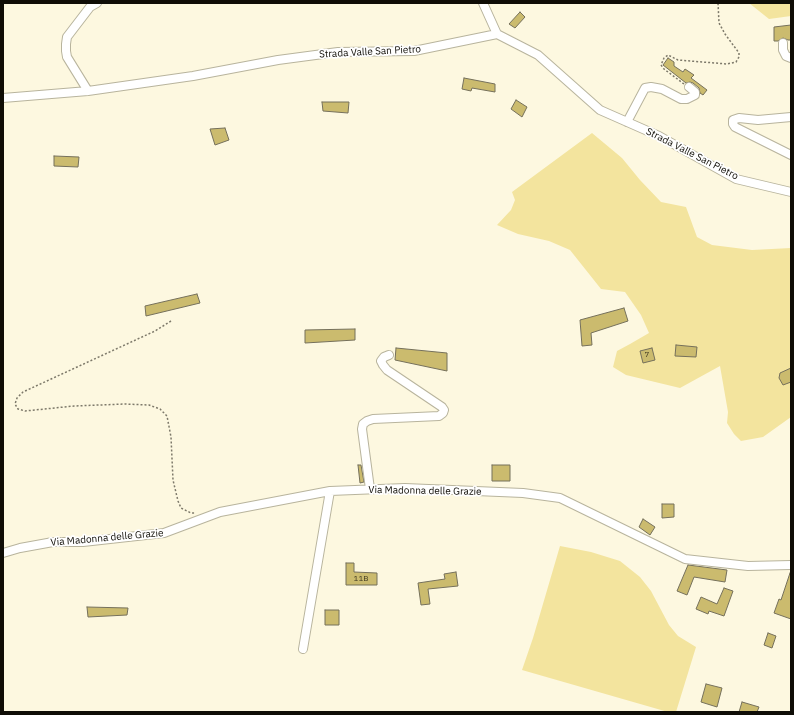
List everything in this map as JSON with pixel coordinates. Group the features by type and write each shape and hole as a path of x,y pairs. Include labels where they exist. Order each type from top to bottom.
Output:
{"street":[{"path":"88,91 67,58 66,44 67,38 90,7 97,3"},
{"path":"483,3 497,34"},
{"name":"Strada Valle San Pietro","path":"3,98 88,91 193,76 278,60 330,53 414,51 497,34 538,55 600,110 659,136 736,178 791,192"},
{"path":"783,43 783,50 786,56 791,58"},
{"path":"627,122 645,88 651,87 662,89 681,99 687,99 695,95 695,92 689,87"},
{"path":"791,117 758,120 739,118 734,120 733,124 735,127 791,155"},
{"path":"370,489 362,429 363,424 367,420 372,419 439,416 444,410 442,407 387,370 381,361 384,357 389,355"},
{"name":"Via Madonna delle Grazie","path":"3,553 20,548 53,542 83,542 164,533 220,512 330,491 405,488 523,493 560,498 685,559 748,566 791,565"},
{"path":"303,649 330,491"}],"path":[{"path":"689,87 664,69 661,65 664,58 668,56 678,60 726,64 736,62 739,57 739,53 719,23 718,3"},
{"path":"172,321 142,338 23,392 17,398 15,404 18,408 25,411 74,406 125,404 149,405 160,409 167,416 171,437 173,480 180,508 191,513 202,514 207,518"}],"shaded area":[{"path":"749,3 791,3 791,16 769,19"},
{"path":"592,133 622,158 661,202 686,207 697,237 712,245 752,250 791,248 791,417 763,437 741,441 734,434 727,423 728,412 720,366 680,388 626,375 613,367 617,351 649,333 641,315 625,292 601,289 570,250 549,241 518,234 497,225 511,210 515,200 512,192"},
{"path":"560,546 591,552 620,561 640,577 651,591 669,625 678,636 696,647 676,712 668,712 522,670"}],"building":[{"path":"520,12 525,17 515,28 509,24"},
{"path":"791,25 791,40 783,38 778,41 774,41 774,27"},
{"path":"668,58 674,62 674,66 683,72 685,69 694,75 691,78 707,90 703,95 700,93 699,88 693,83 686,83 663,65"},
{"path":"464,78 495,84 495,92 472,88 471,91 462,89"},
{"path":"516,100 527,107 522,117 511,109"},
{"path":"322,102 349,102 348,113 323,111"},
{"path":"225,128 229,140 215,145 210,129"},
{"path":"54,156 79,157 78,167 54,166"},
{"path":"197,294 200,303 146,316 145,306"},
{"path":"624,308 628,321 591,333 592,345 582,346 580,320"},
{"path":"355,329 355,340 305,343 305,330"},
{"path":"676,345 697,347 696,357 675,356"},
{"path":"396,348 447,353 447,371 395,360"},
{"path":"652,348 655,360 643,363 640,351"},
{"path":"791,368 791,382 783,385 779,378 780,373"},
{"path":"358,465 361,465 364,482 360,483"},
{"path":"492,465 510,465 510,481 492,481"},
{"path":"662,504 674,504 674,517 662,518"},
{"path":"643,519 655,527 650,535 639,527"},
{"path":"346,563 354,563 354,572 377,573 377,585 346,585"},
{"path":"688,565 727,570 725,582 694,577 687,595 677,591"},
{"path":"456,572 458,586 428,589 430,604 421,605 418,583 445,579 444,574"},
{"path":"790,573 791,619 774,613 779,599 781,600"},
{"path":"724,588 733,591 724,616 709,611 708,614 696,609 701,597 717,604"},
{"path":"87,607 128,608 127,615 88,617"},
{"path":"325,610 339,610 339,625 325,625"},
{"path":"768,633 776,636 772,648 764,645"},
{"path":"706,684 722,688 717,707 701,702"},
{"path":"742,702 759,707 757,712 739,712"}]}
